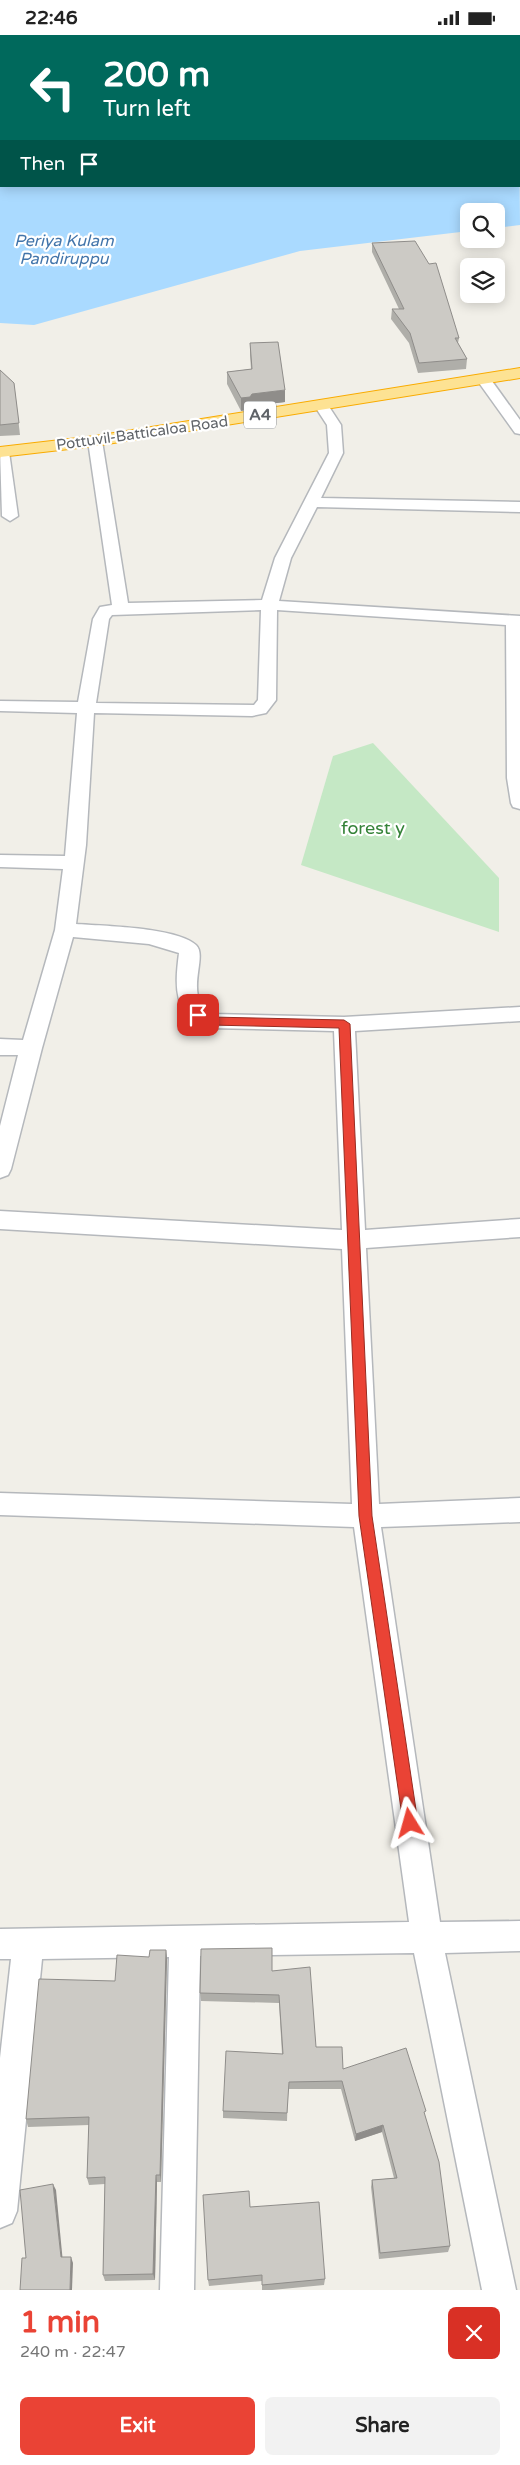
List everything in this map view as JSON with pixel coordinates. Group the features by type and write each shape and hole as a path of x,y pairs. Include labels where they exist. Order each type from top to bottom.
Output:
{"highway":[{"name":"Pottuvil-Batticaloa Road","path":"1,452 95,441 520,373"}],"street":[{"path":"484,380 520,429"},
{"path":"0,706 252,711 260,709 267,700 269,605 283,558 313,502 336,453 334,425 321,405"},
{"path":"95,441 120,608"},
{"path":"1,452 10,516"},
{"path":"313,502 520,507"},
{"path":"0,1169 31,1048 65,931 74,863 86,708 101,619 109,609 269,605 517,621 516,778 520,803"},
{"path":"0,861 74,863"},
{"path":"65,931 161,939 185,946 188,950 185,993 192,1007 203,1019 210,1021 344,1024 520,1014"},
{"path":"344,1024 366,1516 427,1939 499,2290"},
{"path":"0,1047 31,1048"},
{"path":"0,1220 353,1240 520,1228"},
{"path":"0,1503 366,1516 520,1510"},
{"path":"0,2211 14,1944 427,1939 520,1936"},
{"path":"177,2290 185,1941"}],"green space":[{"name":"forest y","path":"373,743 499,878 499,932 301,865 333,756"}],"water":[{"name":"Periya Kulam Pandiruppu","path":"0,187 520,187 520,225 505,227 505,203 460,203 460,232 300,251 34,325 0,323"}],"building":[{"path":"415,241 429,264 436,263 459,338 455,338 467,359 419,363 410,333 392,309 404,309 372,243"},
{"path":"278,342 285,390 252,394 250,397 241,398 227,372 252,369 250,343"},
{"path":"0,370 14,383 19,423 0,425"},
{"path":"272,1948 272,1971 310,1967 316,2047 342,2047 343,2069 406,2048 426,2111 424,2112 439,2162 450,2246 380,2253 372,2180 397,2178 383,2125 356,2134 342,2081 289,2082 287,2113 223,2111 226,2051 283,2054 279,1995 200,1993 201,1949"},
{"path":"150,1950 166,1950 160,2175 156,2175 153,2274 103,2275 105,2177 87,2178 89,2117 26,2119 39,1979 115,1981 117,1955 149,1957"},
{"path":"53,2184 61,2257 71,2257 70,2290 20,2290 22,2258 26,2258 20,2190"},
{"path":"249,2191 250,2207 319,2202 325,2279 262,2285 262,2275 208,2280 203,2195"}],"route":[{"path":"198,1015 210,1021 344,1024 366,1516 410,1823"}]}
